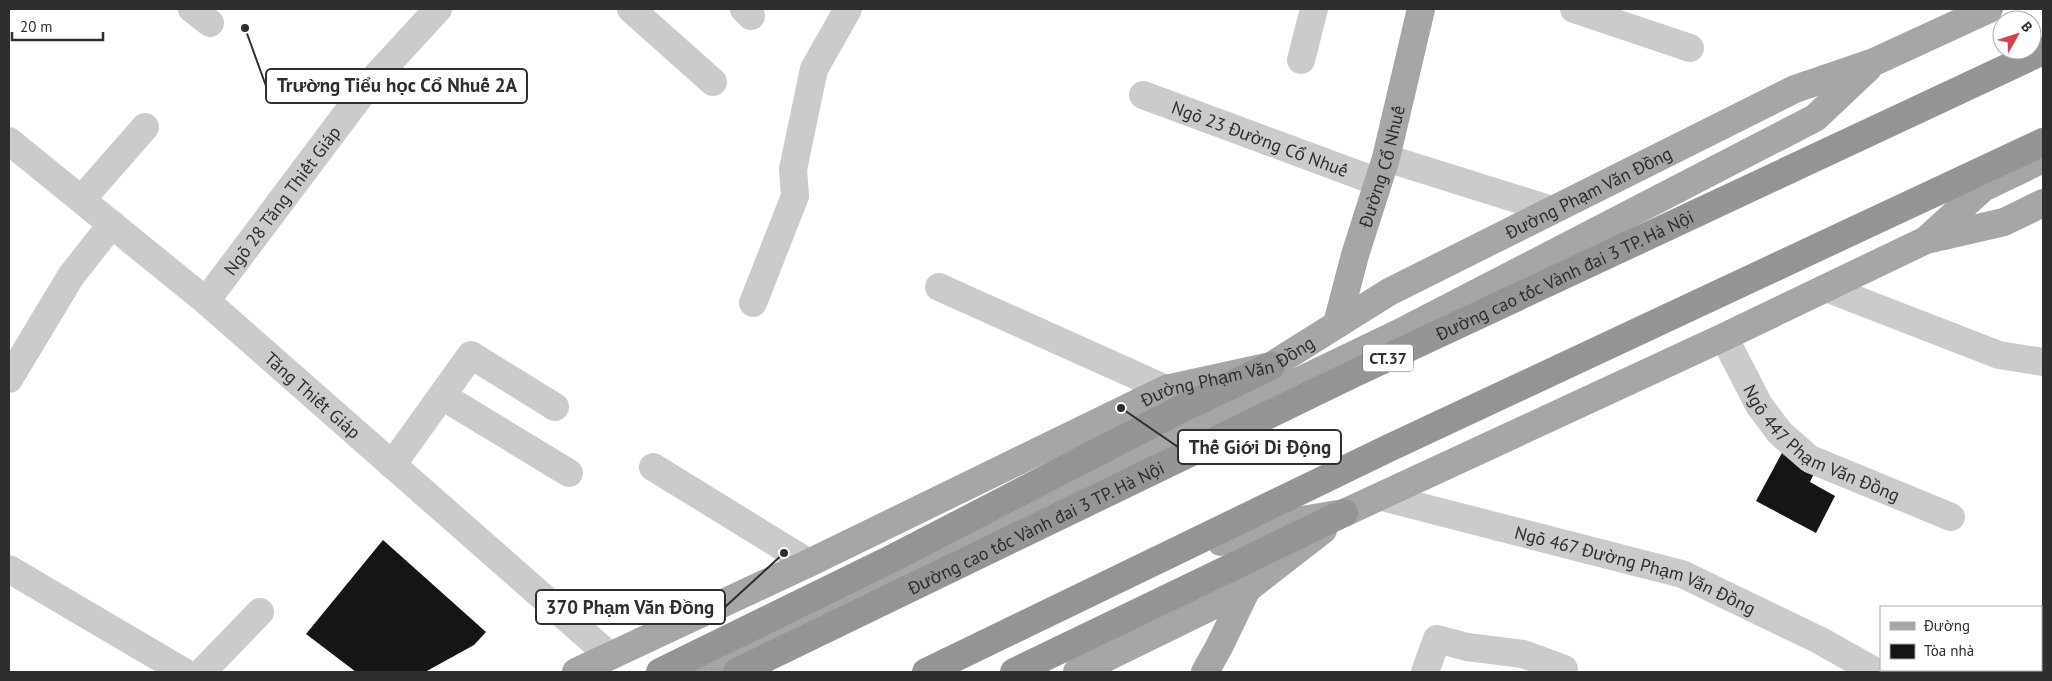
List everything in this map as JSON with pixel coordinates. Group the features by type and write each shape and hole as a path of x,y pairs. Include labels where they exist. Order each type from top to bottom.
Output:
{"highway":[{"name":"Đường cao tốc Vành đai 3 TP. Hà Nội","path":"737,672 1355,373 2043,51"},
{"path":"926,672 1389,448 2043,142"},
{"path":"660,672 895,557 1177,411 1271,366"},
{"path":"1014,672 1344,513"}],"main road":[{"name":"Đường Cổ Nhuế","path":"1337,324 1355,254 1382,170 1421,9"},
{"name":"Đường Phạm Văn Đồng","path":"576,672 809,562 1166,389 1271,366 1389,292 1795,89 1874,62 1989,9"},
{"name":"Đường Phạm Văn Đồng","path":"694,672 1414,326 1815,118 1874,62"},
{"path":"1926,240 1984,188 2043,159"},
{"path":"952,672 1248,529 1344,513 1724,337 1926,240 2004,222 2043,203"},
{"path":"1077,672 1247,589 1344,513"},
{"path":"1205,672 1219,648 1247,589"}],"street":[{"name":"Ngõ 28 Tăng Thiết Giáp","path":"206,301 369,84 438,9"},
{"path":"631,9 713,82"},
{"path":"753,303 795,196 793,169 814,69 848,9"},
{"path":"1301,60 1314,9"},
{"path":"1574,9 1690,48"},
{"name":"Ngõ 23 Đường Cổ Nhuế","path":"1143,95 1382,170 1552,210"},
{"path":"82,200 145,127"},
{"name":"Tăng Thiết Giáp","path":"9,141 206,301 610,656"},
{"path":"9,379 71,276 112,224"},
{"path":"939,286 1166,389"},
{"path":"1826,288 1999,355 2043,362"},
{"name":"Ngõ 447 Phạm Văn Đồng","path":"1724,337 1759,405 1780,433 1810,459 1951,517"},
{"path":"392,465 471,355 555,407"},
{"path":"442,396 569,473"},
{"path":"652,467 809,562"},
{"name":"Ngõ 467 Đường Phạm Văn Đồng","path":"1382,497 1682,574 1819,640 1876,672"},
{"path":"9,569 184,672"},
{"path":"202,672 260,612"},
{"path":"1425,672 1437,640 1467,647 1523,654 1564,669 1563,672"}],"building":[{"path":"1783,451 1816,469 1810,482 1835,496 1816,533 1756,501"},
{"path":"383,540 486,632 474,645 425,672 356,672 306,634"}],"place":[{"name":"Trường Tiểu học Cổ Nhuế 2A","path":"245,28"},
{"name":"Thế Giới Di Động","path":"1121,408"},
{"name":"370 Phạm Văn Đồng","path":"784,553"}]}
